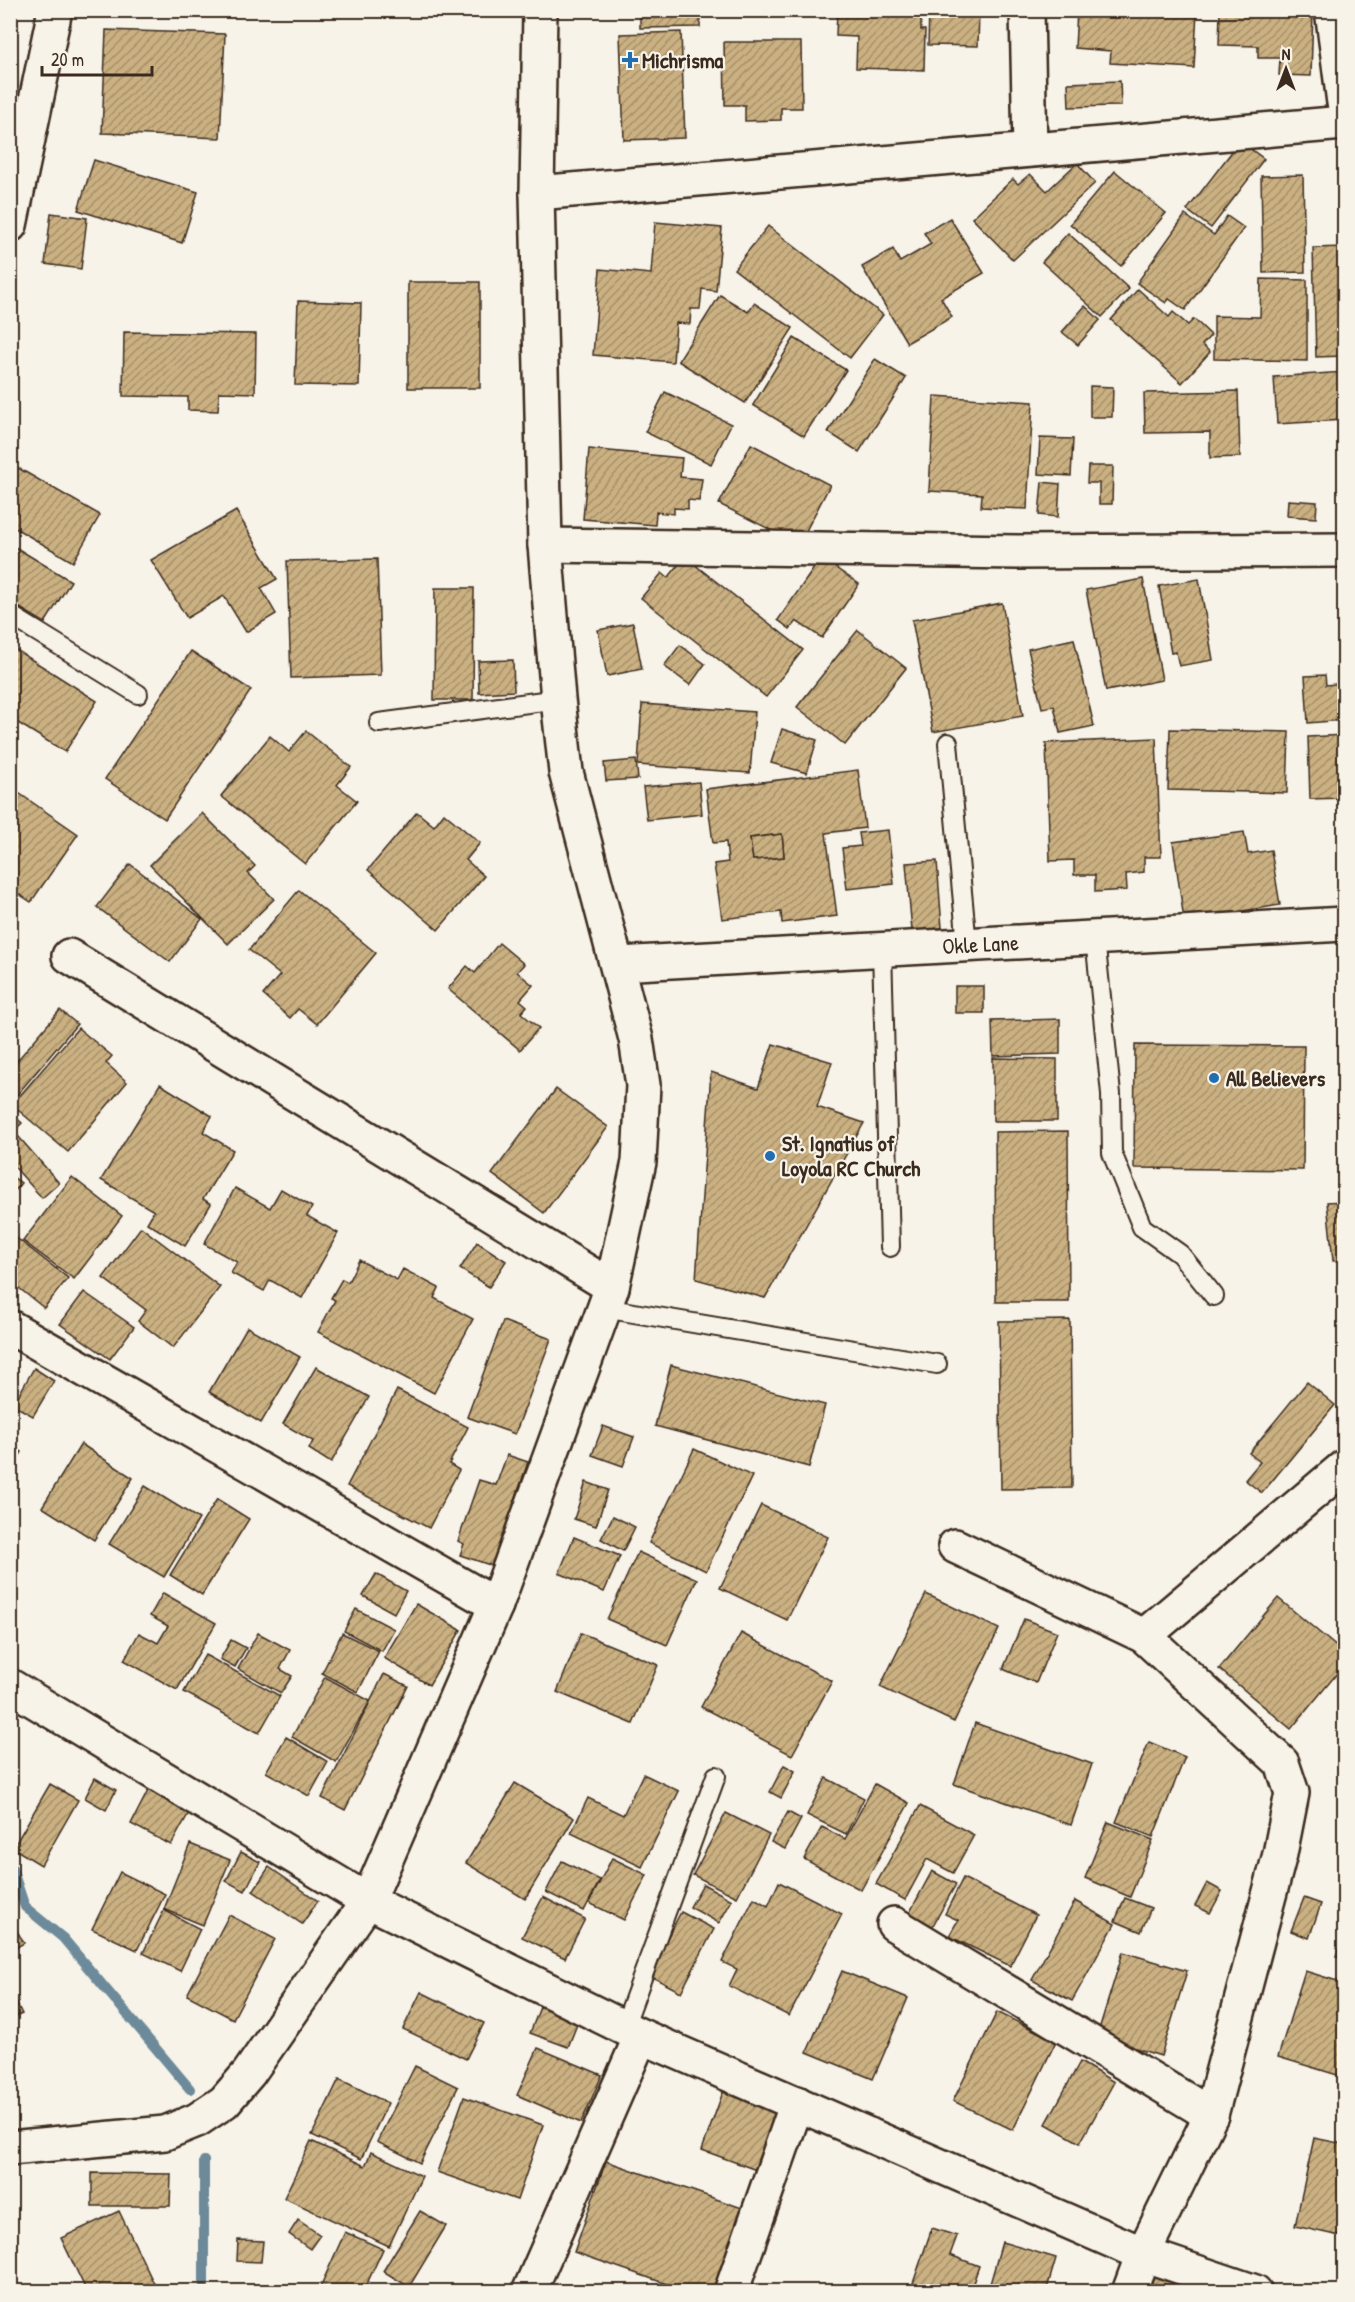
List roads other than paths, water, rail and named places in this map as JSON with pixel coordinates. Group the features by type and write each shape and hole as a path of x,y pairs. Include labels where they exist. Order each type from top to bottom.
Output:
{"street":[{"path":"10,225 55,10"},
{"path":"10,2148 165,2133 197,2120 224,2102 249,2073 368,1901 496,1605 608,1298 639,1162 643,1085 636,1039 618,964 566,772 558,699 545,545 537,193 540,10"},
{"path":"1027,10 1030,149"},
{"path":"1332,10 1344,103"},
{"path":"537,193 1344,123"},
{"path":"545,545 1017,552 1344,550"},
{"name":"Okle Lane","path":"618,964 1344,924"},
{"path":"69,956 608,1298"},
{"path":"10,1327 496,1605"},
{"path":"1144,1636 1344,1467"},
{"path":"955,1546 1144,1636 1282,1763 1292,1793 1280,1854 1211,2115 1143,2254 1129,2292"},
{"path":"10,1686 368,1901 632,2032 1143,2254 1255,2292"},
{"path":"894,1924 1211,2115"},
{"path":"529,2292 632,2032"},
{"path":"731,2292 797,2103"}],"lane":[{"path":"10,615 138,694"},
{"path":"379,723 558,699"},
{"path":"948,743 967,945"},
{"path":"1095,938 1111,1094 1112,1153 1142,1227 1180,1254 1214,1296"},
{"path":"882,950 890,1247"},
{"path":"608,1298 937,1364"},
{"path":"632,2032 716,1776"}],"waterway":[{"path":"10,1862 25,1907 63,1938 190,2089"},
{"path":"204,2161 204,2292"}],"place":[{"name":"Michrisma","path":"630,60"},
{"name":"All Believers","path":"1214,1078"},
{"name":"St. Ignatius of Loyola RC Church","path":"770,1156"}]}
